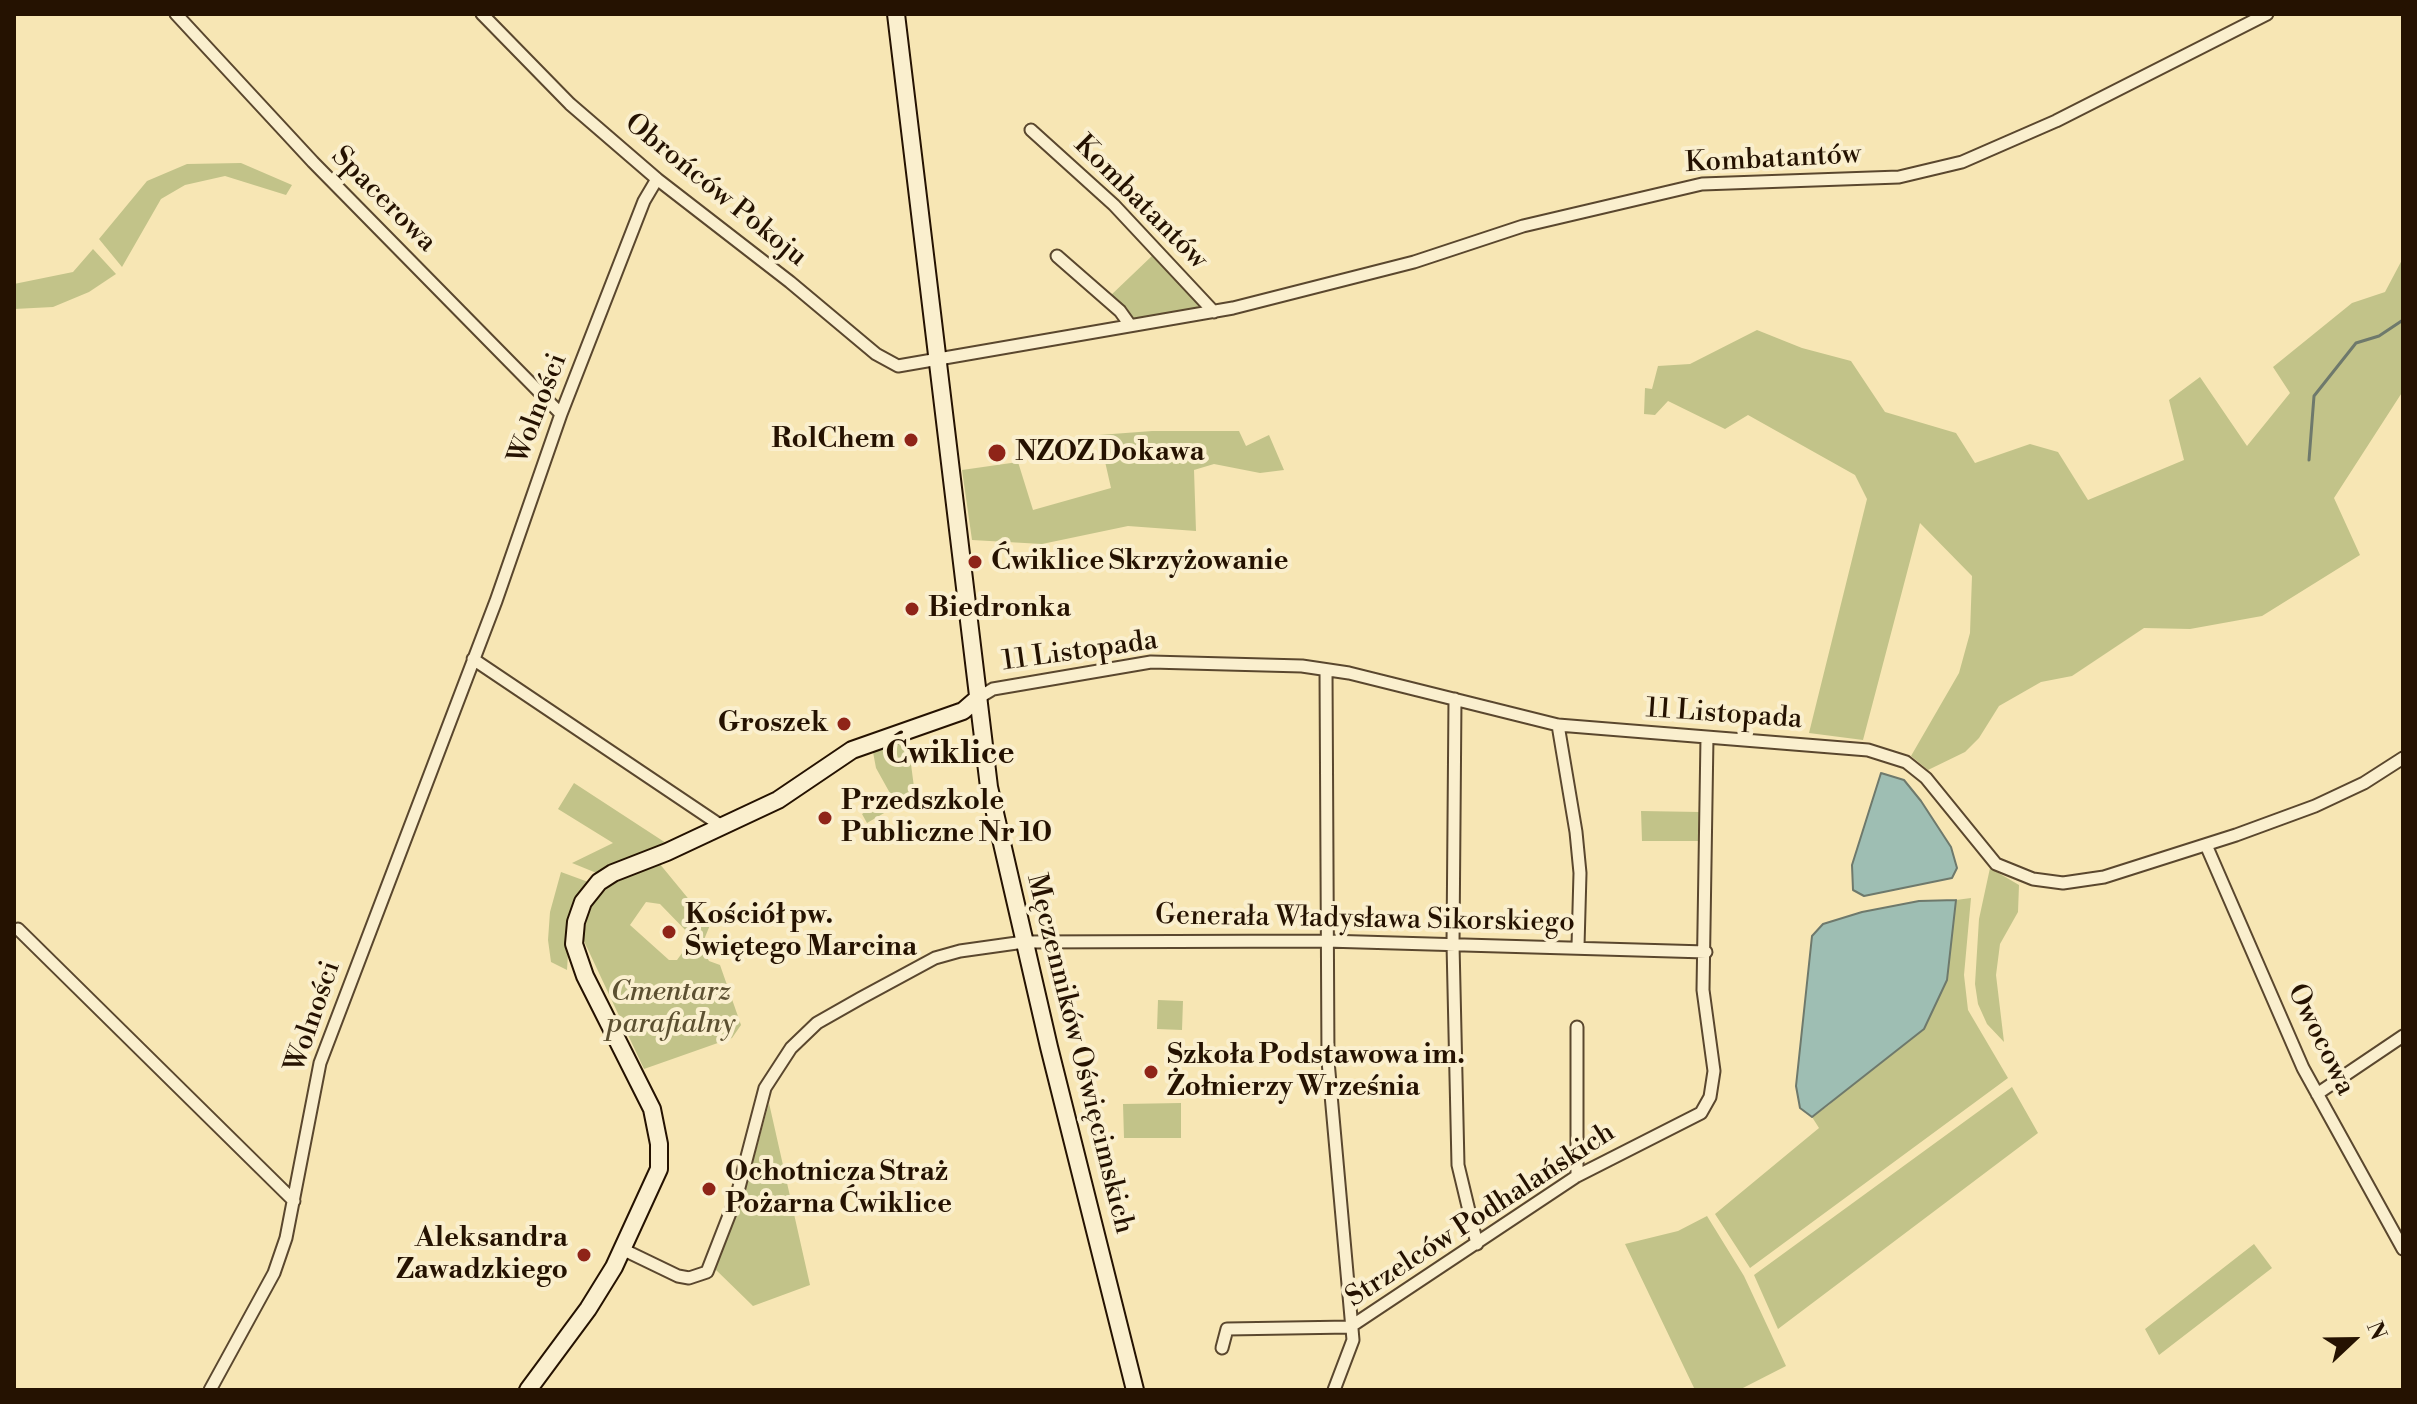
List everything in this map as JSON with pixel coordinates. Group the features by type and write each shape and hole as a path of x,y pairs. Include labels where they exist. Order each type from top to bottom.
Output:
{"main road":[{"name":"Męczenników Oświęcimskich","path":"896,14 993,811 1135,1390"},
{"path":"528,1390 588,1309 622,1249 659,1169 659,1144 652,1109 585,976 574,944 576,922 583,902 599,882 778,800 852,750 963,711 978,698"}],"street":[{"name":"Spacerowa","path":"176,14 313,162 561,414"},
{"name":"Obrońców Pokoju","path":"482,14 570,104 657,179 790,282 886,362 898,366 938,361"},
{"name":"Kombatantów","path":"938,361 1214,312 1414,262 1523,226 1702,184 1899,177 1962,162 2025,136 2267,14"},
{"name":"Kombatantów","path":"1031,130 1114,205 1214,312"},
{"name":"Wolności","path":"210,1390 274,1273 294,1201 320,1063 473,659 561,414 644,201 657,179"},
{"path":"1057,256 1120,311 1130,325"},
{"path":"473,659 723,827"},
{"name":"11 Listopada","path":"978,698 993,689 1151,662 1326,670 1558,725 1868,750 1906,762 1926,778 1996,864 2033,879 2080,882 2206,845 2315,806 2364,783 2403,758"},
{"path":"1222,1348 1227,1329 1350,1327 1328,1061 1326,670"},
{"path":"1455,699 1453,944 1458,1165 1477,1244"},
{"path":"1558,725 1580,873 1578,946"},
{"name":"Strzelców Podhalańskich","path":"1334,1390 1353,1340 1350,1327 1577,1176 1694,1119 1706,1104 1714,1071 1703,990 1707,737"},
{"name":"Owocowa","path":"2206,845 2317,1094 2403,1249"},
{"path":"18,929 294,1201"},
{"name":"Generała Władysława Sikorskiego","path":"622,1249 678,1276 689,1278 707,1272 737,1195 765,1088 791,1048 817,1023 935,958 1024,942 1326,941 1706,952"},
{"path":"1577,1027 1577,1176"},
{"path":"2317,1094 2403,1036"}],"green space":[{"path":"241,163 292,185 286,195 225,176 185,185 161,199 122,267 99,239 147,181 187,164"},
{"path":"93,249 116,274 89,292 53,307 14,309 14,284 73,272"},
{"path":"1154,254 1204,308 1132,321 1109,297"},
{"path":"2403,258 2403,391 2334,498 2360,555 2262,616 2190,629 2144,628 2072,676 2041,682 1999,706 1979,738 1965,752 1928,770 1911,756 1959,673 1970,633 1972,576 1920,523 1863,740 1809,733 1867,499 1855,475 1748,415 1725,429 1668,401 1655,415 1644,414 1645,388 1652,389 1658,366 1690,364 1757,330 1802,348 1851,361 1885,412 1956,433 1975,463 2030,444 2058,452 2088,500 2184,460 2169,400 2200,377 2247,446 2290,393 2273,367 2352,303 2385,292"},
{"path":"1152,431 1239,431 1246,446 1269,435 1284,470 1260,473 1214,464 1194,470 1196,531 1128,526 1042,544 972,540 962,470 1018,462 1033,510 1111,488 1099,435"},
{"path":"908,741 915,795 867,823 862,814 891,795 876,768 873,752"},
{"path":"574,783 666,843 599,874 572,863 613,843 558,809"},
{"path":"1641,811 1700,812 1699,841 1642,841"},
{"name":"Cmentarz parafialny","path":"659,863 710,925 701,947 709,961 720,965 741,1025 732,1038 644,1069 583,939 590,905 612,884","holes":["646,902 660,904 693,938 677,960 669,960 630,925"]},
{"path":"1990,868 2019,885 2018,912 2000,944 1996,975 2004,1042 1987,1024 1978,1004 1975,984 1979,919"},
{"path":"561,872 591,883 570,922 567,970 551,962 548,940 550,912"},
{"path":"1971,898 1964,975 1968,1010 2008,1078 1750,1268 1715,1214 1819,1128 1812,1117 1829,1105 1947,980 1956,900"},
{"path":"1158,1000 1183,1001 1182,1030 1157,1029"},
{"path":"2012,1087 2038,1133 1778,1329 1754,1275"},
{"path":"769,1103 810,1285 753,1306 714,1268 743,1198"},
{"path":"1181,1103 1181,1138 1124,1138 1123,1104"},
{"path":"1707,1216 1744,1276 1786,1366 1739,1390 1695,1390 1625,1244 1678,1231"},
{"path":"2254,1244 2272,1268 2159,1355 2145,1329"}],"water":[{"path":"1881,773 1904,780 1921,801 1951,847 1957,868 1952,878 1864,896 1853,890 1852,865"},
{"path":"1956,900 1947,980 1924,1029 1812,1117 1800,1108 1796,1086 1812,936 1823,924 1862,912 1919,901"}],"waterway":[{"path":"2309,460 2314,396 2356,343 2379,336 2403,320"}],"place":[{"name":"RolChem","path":"911,440"},
{"name":"NZOZ Dokawa","path":"997,453"},
{"name":"Ćwiklice Skrzyżowanie","path":"975,562"},
{"name":"Biedronka","path":"912,609"},
{"name":"Groszek","path":"844,724"},
{"name":"Przedszkole Publiczne Nr 10","path":"825,818"},
{"name":"Kościół pw. Świętego Marcina","path":"669,932"},
{"name":"Szkoła Podstawowa im. Żołnierzy Września","path":"1151,1072"},
{"name":"Ochotnicza Straż Pożarna Ćwiklice","path":"709,1189"},
{"name":"Aleksandra Zawadzkiego","path":"584,1255"}],"district":[{"name":"Ćwiklice","path":"950,755"}]}
